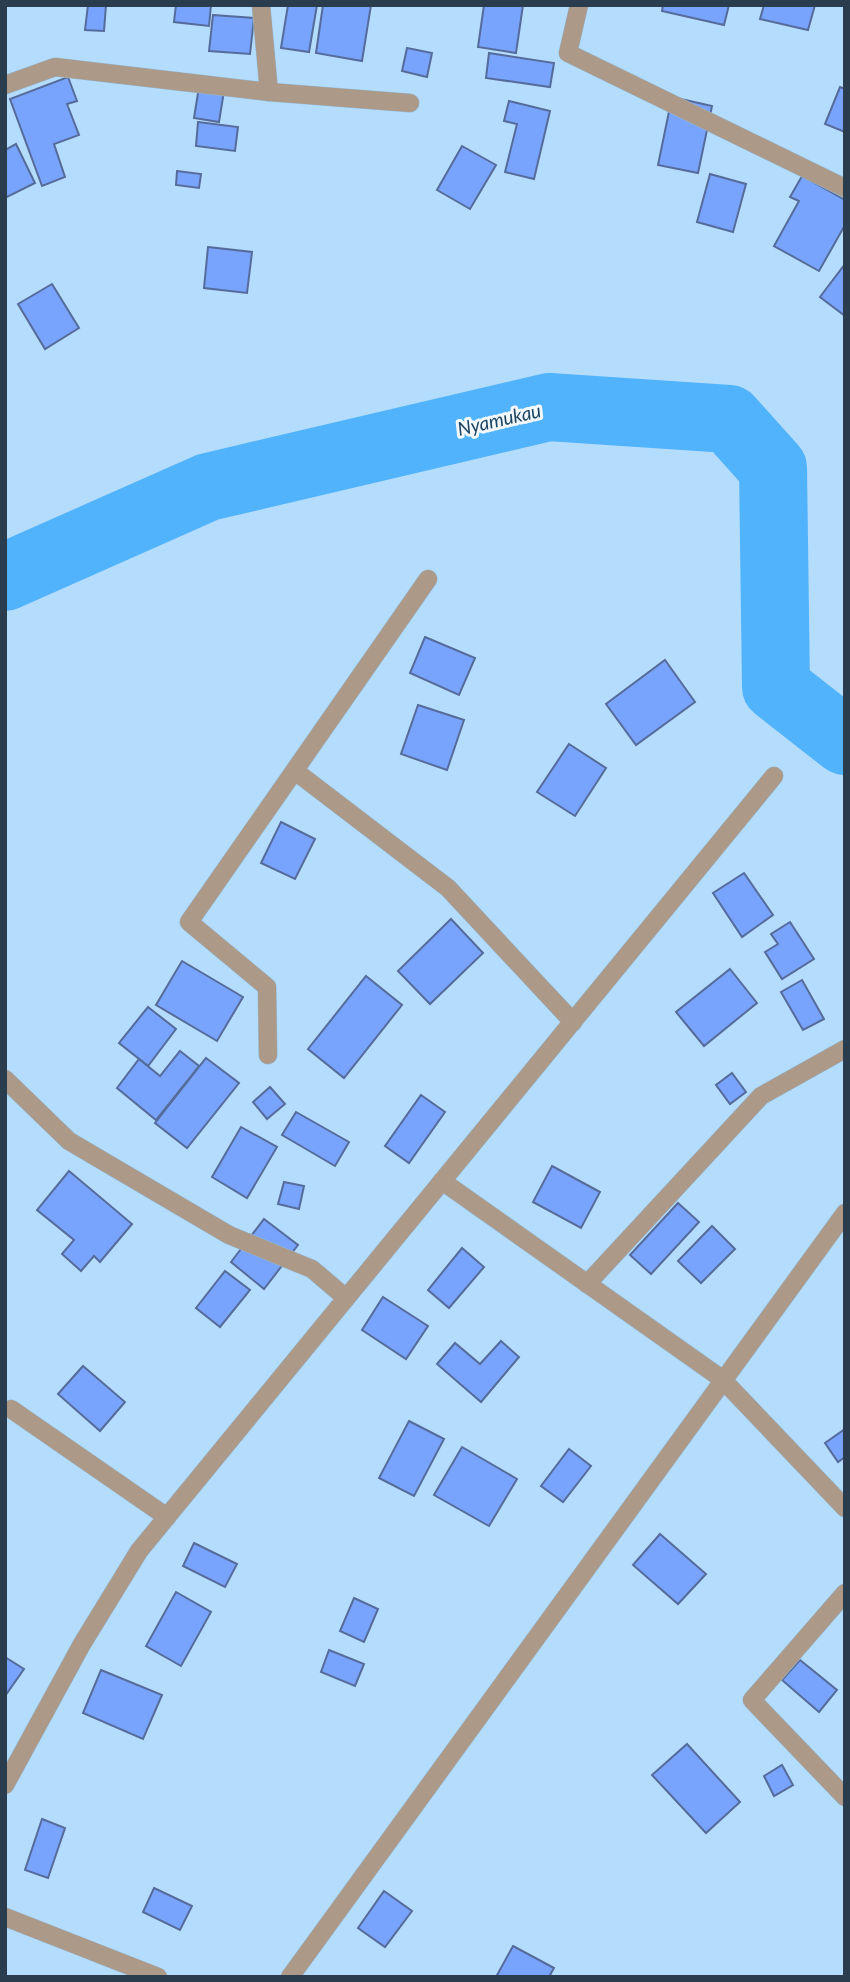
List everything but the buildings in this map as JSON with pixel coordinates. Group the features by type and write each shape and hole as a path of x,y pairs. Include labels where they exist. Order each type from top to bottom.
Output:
{"street":[{"path":"261,5 269,92"},
{"path":"579,5 568,53 845,188"},
{"path":"5,85 55,67 269,92 410,103"},
{"path":"268,1055 267,988 189,922 428,579"},
{"path":"295,771 448,888 573,1022"},
{"path":"5,1785 82,1644 139,1551 774,776"},
{"path":"587,1284 761,1096 845,1049"},
{"path":"5,1079 69,1141 229,1235 312,1269 346,1298"},
{"path":"442,1181 722,1380 845,1508"},
{"path":"290,1977 845,1213"},
{"path":"11,1409 167,1517"},
{"path":"845,1594 752,1700 845,1797"},
{"path":"5,1917 158,1977"}],"waterway":[{"name":"Nyamukau","path":"5,577 208,487 549,407 729,419 773,468 776,687 845,741"}]}
